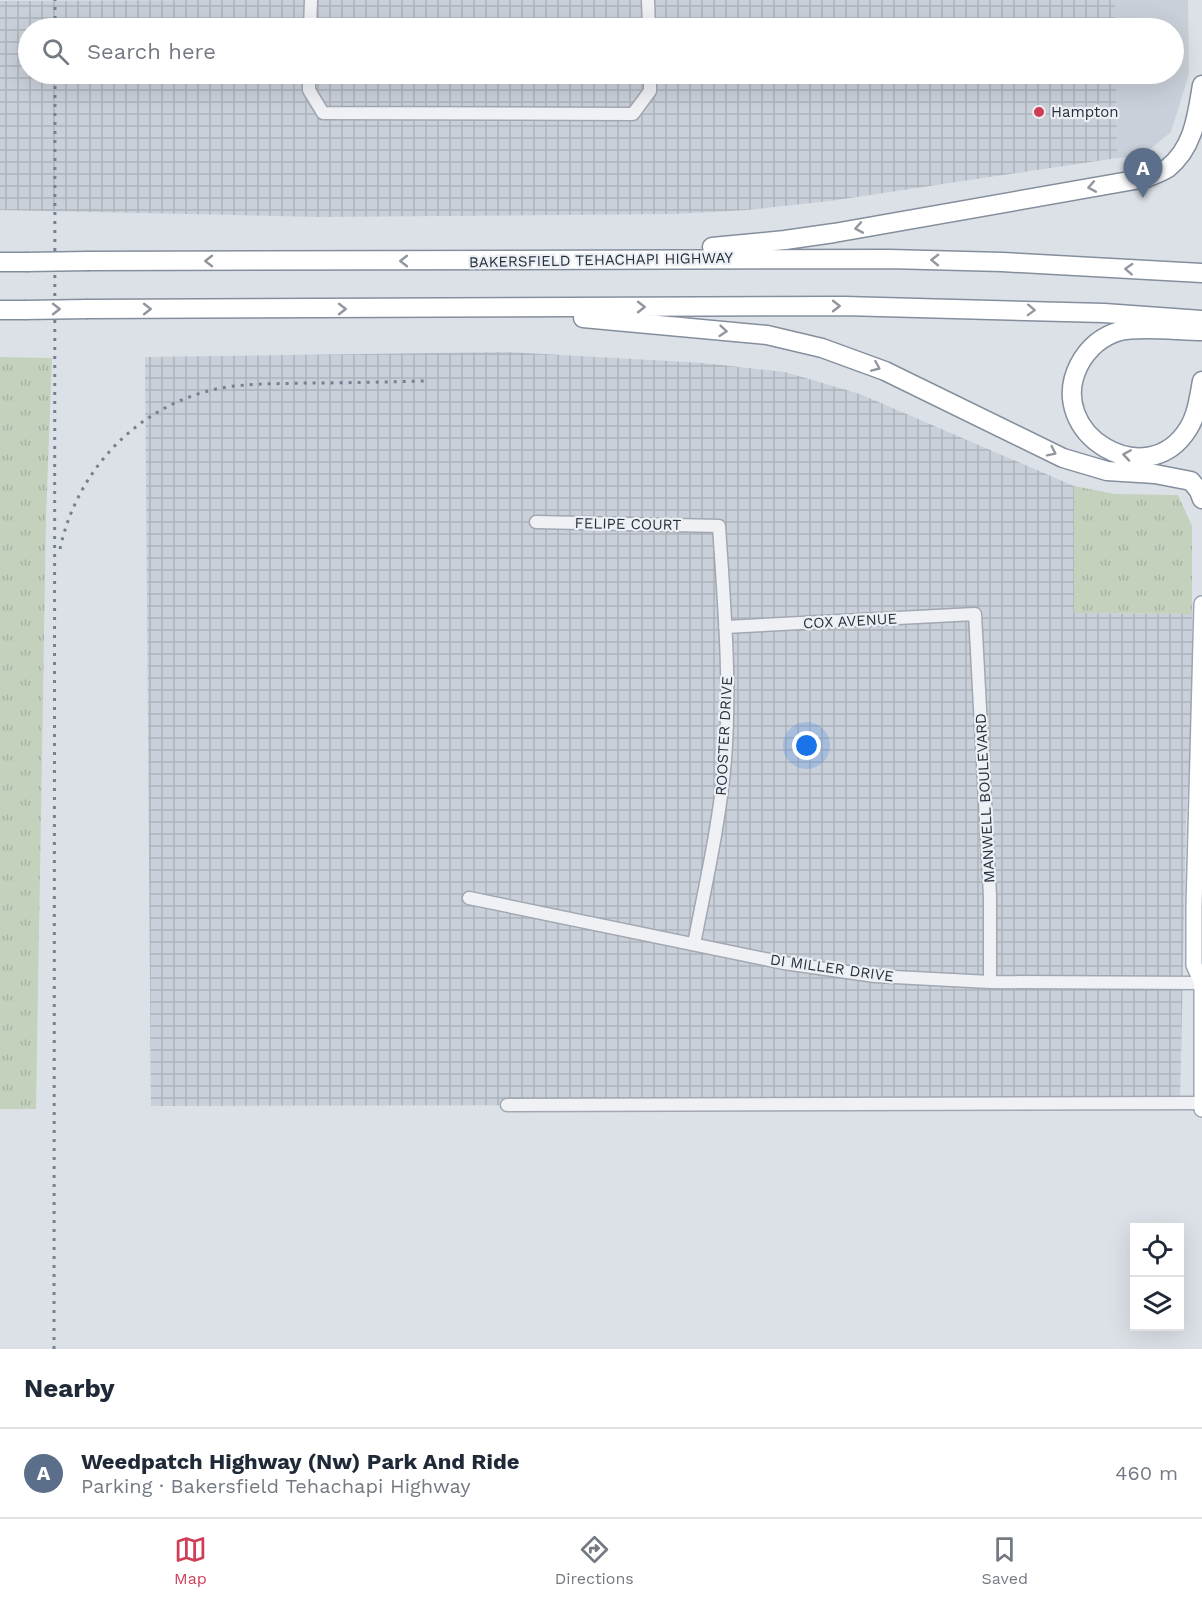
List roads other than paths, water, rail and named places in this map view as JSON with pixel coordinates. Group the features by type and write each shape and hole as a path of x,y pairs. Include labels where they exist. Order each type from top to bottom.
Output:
{"highway":[{"path":"441,261 673,250 785,240 1146,178 1166,169 1183,152 1194,129 1202,85"},
{"name":"BAKERSFIELD TEHACHAPI HIGHWAY","path":"0,262 889,259 1197,272"},
{"path":"0,310 856,306 974,308 1194,325"},
{"path":"540,308 586,318 767,335 822,348 885,371 1063,458 1107,471 1155,474 1191,481 1202,499"},
{"path":"1194,325 1122,330 1099,341 1090,349 1077,369 1072,393 1074,406 1083,428 1100,446 1122,456 1148,456 1172,447 1187,431 1195,413 1202,381"},
{"path":"1155,474 1202,470"}],"main road":[{"path":"1202,604 1194,907 1194,965 1202,983 1202,1109"}],"street":[{"path":"310,18 311,0"},
{"path":"648,0 649,18"},
{"path":"309,84 309,90 323,113 621,114 633,114 650,91 650,84"},
{"name":"FELIPE COURT","path":"536,522 719,526"},
{"name":"ROOSTER DRIVE","path":"694,944 714,843 724,768 727,714 719,526"},
{"name":"COX AVENUE","path":"725,627 975,614"},
{"name":"MANWELL BOULEVARD","path":"975,614 990,896 990,982"},
{"name":"DI MILLER DRIVE","path":"469,898 750,957 829,970 921,979 990,982 1202,983"},
{"path":"507,1105 1202,1103"}],"railway":[{"path":"55,0 55,18"},
{"path":"54,1349 55,84"},
{"path":"60,549 68,520 81,492 97,467 116,444 139,425 191,396 242,385 425,381"}],"place":[{"name":"Hampton","path":"1039,112"},
{"name":"Weedpatch Highway (Nw) Park And Ride","path":"1143,198"}]}
